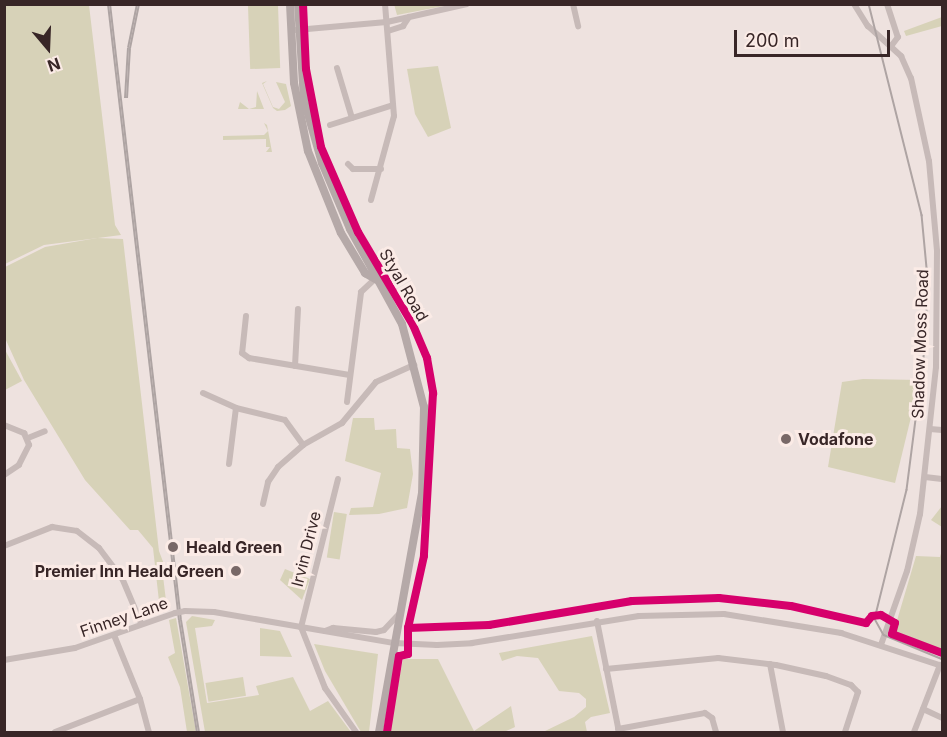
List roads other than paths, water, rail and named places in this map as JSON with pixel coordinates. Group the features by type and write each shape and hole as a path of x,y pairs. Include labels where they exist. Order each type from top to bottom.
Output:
{"main road":[{"name":"Styal Road","path":"290,4 304,100 317,148 342,211 375,279 402,324 415,364 424,407 425,456 379,732"},
{"name":"Styal Road","path":"294,30 298,4"}],"street":[{"path":"371,200 393,124 385,4"},
{"path":"294,30 387,22 467,4"},
{"path":"573,4 578,26"},
{"name":"Shadow Moss Road","path":"854,4 868,26 892,45 904,60 922,120 931,177 940,265 925,477 907,571 881,645"},
{"name":"Shadow Moss Road","path":"887,4 897,33 892,45"},
{"path":"388,31 403,26 409,17"},
{"path":"337,68 352,118"},
{"path":"330,125 393,105"},
{"path":"348,164 353,169 381,169"},
{"path":"347,402 361,292 375,279"},
{"path":"295,366 298,309"},
{"path":"246,316 242,353 249,358 350,375"},
{"path":"263,504 272,476 303,445 342,423 376,382 415,364"},
{"path":"203,393 236,408 285,420 303,445"},
{"path":"227,460 236,408"},
{"path":"4,425 14,427 28,438"},
{"path":"930,429 942,430"},
{"path":"28,438 45,431"},
{"path":"4,475 25,456 28,438"},
{"path":"925,477 942,479"},
{"name":"Irvin Drive","path":"301,627 338,479"},
{"path":"4,546 52,527 77,531 99,548 122,578 141,623"},
{"name":"Finney Lane","path":"4,660 66,651 141,623 185,611 394,643 472,643 597,621 661,614 724,614 819,628 881,645 941,666"},
{"name":"Finney Lane","path":"324,631 333,627 376,632 384,630 400,612"},
{"path":"597,621 618,731 705,713 712,718 716,732"},
{"path":"301,627 321,680 356,732"},
{"path":"114,635 140,699 149,732"},
{"path":"606,669 718,658 770,664 855,687 858,694 845,732"},
{"path":"770,664 783,732"},
{"path":"914,732 941,666"},
{"path":"55,732 140,699"},
{"path":"923,709 942,718"}],"tram line":[{"path":"869,4 922,215 927,268 927,334 907,490 875,619 884,635 942,659"}],"railway":[{"path":"109,4 180,620 198,732"},
{"path":"126,98 129,48 138,4"}],"place":[{"name":"Vodafone","path":"786,439"},
{"name":"Heald Green","path":"173,547"},
{"name":"Premier Inn Heald Green","path":"236,571"}]}
